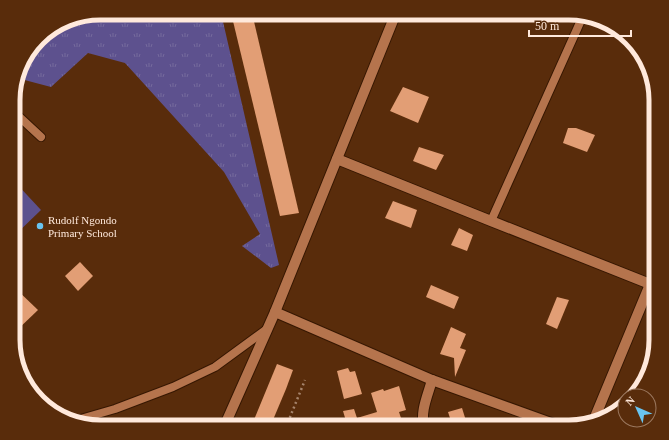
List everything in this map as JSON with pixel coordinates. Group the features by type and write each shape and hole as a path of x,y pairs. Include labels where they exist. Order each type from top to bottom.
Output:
{"street":[{"path":"227,420 274,312 393,20"},
{"path":"337,159 491,222 649,284"},
{"path":"596,415 649,286"},
{"path":"274,312 432,380 543,420"},
{"path":"423,420 424,405 432,380"}],"lane":[{"path":"491,222 581,21"},
{"path":"20,118 41,137"},
{"path":"84,418 173,388 215,367 267,328"}],"path":[{"path":"289,420 305,380"}],"green space":[{"path":"100,20 223,20 279,265 271,268 242,246 260,234 224,172 125,63 88,53 51,87 23,80 24,74 33,56 43,43 56,33 74,24"},
{"path":"20,187 41,210 20,230"}],"building":[{"path":"233,20 254,20 299,213 280,216"},
{"path":"403,87 429,97 418,123 390,111"},
{"path":"568,128 576,128 595,135 587,152 563,143"},
{"path":"419,147 444,155 436,170 413,161"},
{"path":"393,201 417,210 411,228 385,218"},
{"path":"459,228 473,235 467,251 451,245"},
{"path":"80,262 93,276 78,291 65,276"},
{"path":"431,285 459,297 454,309 426,297"},
{"path":"20,293 38,310 20,327"},
{"path":"557,297 569,300 557,329 546,324"},
{"path":"451,327 466,334 460,348 466,350 455,377 454,358 440,354"},
{"path":"277,364 293,370 273,420 254,420"},
{"path":"348,368 350,372 355,371 362,394 344,399 337,371"},
{"path":"399,386 406,410 399,412 402,420 346,420 343,411 354,409 357,418 377,412 371,393 383,389 384,391"},
{"path":"462,408 466,420 451,420 448,412"}],"place":[{"name":"Rudolf Ngondo Primary School","path":"40,226"}]}
